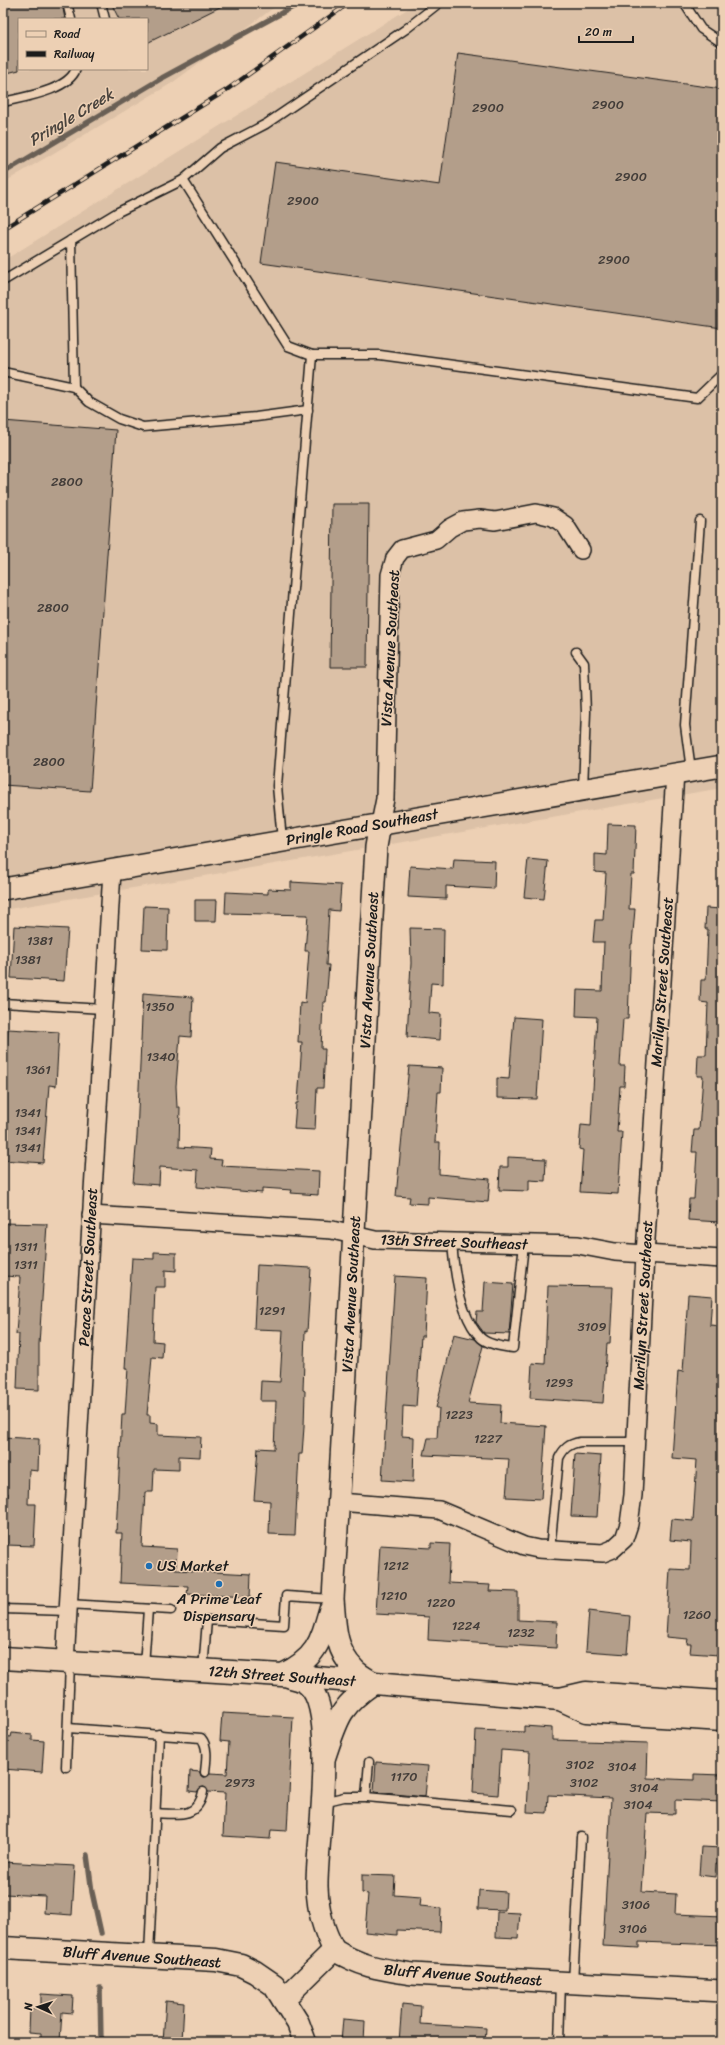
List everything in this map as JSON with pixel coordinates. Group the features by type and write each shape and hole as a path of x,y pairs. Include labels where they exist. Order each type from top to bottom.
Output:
{"main road":[{"name":"12th Street Southeast","path":"3,1658 203,1670 374,1683 560,1700 586,1711 722,1720"},
{"name":"12th Street Southeast","path":"560,1700 586,1693 722,1702"},
{"name":"Bluff Avenue Southeast","path":"3,1948 216,1960 241,1966 255,1972 274,1985 283,2000"},
{"path":"283,2000 298,2023 305,2042"}],"street":[{"name":"Vista Avenue Southeast","path":"333,1599 376,847 385,799 390,575 396,558 402,549 436,540 450,528 463,521 480,519 495,521 536,513 553,517 565,524 581,550"},
{"name":"Pringle Road Southeast","path":"3,889 722,766"},
{"name":"Marilyn Street Southeast","path":"339,1502 439,1510 524,1546 550,1550 603,1553 613,1549 624,1539 630,1524 633,1495 645,1255 683,772"},
{"name":"Peace Street Southeast","path":"68,1662 68,1607 112,871"},
{"name":"13th Street Southeast","path":"92,1215 332,1230 375,1240 578,1245 615,1252 645,1255 722,1258"},
{"path":"286,1676 312,1654 324,1631 333,1599"},
{"path":"325,1756 338,1716 356,1695 374,1683 355,1670 341,1650 335,1629 333,1599"},
{"path":"283,2000 334,1950 323,1929 317,1886 325,1756 322,1716 318,1702 308,1684 286,1676"},
{"name":"Bluff Avenue Southeast","path":"334,1950 354,1962 371,1967 412,1974 722,1991"}],"lane":[{"path":"67,3 71,18"},
{"path":"101,3 105,18"},
{"path":"3,281 118,212 183,180 220,148 266,124 406,29 439,3"},
{"path":"684,3 702,29 722,44"},
{"path":"3,102 57,88 68,80 75,70"},
{"path":"183,180 288,346 312,355 380,354 697,398 722,374"},
{"path":"72,240 74,387"},
{"path":"282,841 277,786 312,355"},
{"path":"3,372 74,387 89,402 119,418 143,427 256,417 308,410"},
{"path":"683,772 700,521"},
{"path":"576,652 584,663 586,712 583,789"},
{"path":"3,1003 103,1010"},
{"path":"452,1242 454,1267 471,1324 482,1339 501,1347 513,1348 524,1244"},
{"path":"550,1550 559,1458 563,1449 571,1444 580,1442 636,1442"},
{"path":"203,1670 207,1620 284,1625 286,1596 333,1599"},
{"path":"3,1609 68,1607 171,1610"},
{"path":"144,1667 148,1609"},
{"path":"66,1767 68,1728 68,1662"},
{"path":"68,1728 201,1738 206,1753 205,1772"},
{"path":"149,1956 159,1734"},
{"path":"366,1797 368,1762"},
{"path":"155,1813 189,1813 198,1806 203,1792"},
{"path":"322,1802 344,1797 366,1797 512,1810"},
{"path":"558,2042 567,1982 581,1837"}],"shaded area":[{"path":"3,3 280,3 172,83 3,183"},
{"path":"417,3 722,3 722,788 3,910 3,261"}],"building":[{"path":"3,3 62,3 65,18 18,18 19,70 3,74"},
{"path":"111,3 228,3 148,43 148,18 118,18"},
{"path":"458,53 722,89 722,328 261,263 275,162 440,185"},
{"path":"3,421 116,430 90,791 3,785"},
{"path":"332,504 369,504 367,667 330,667"},
{"path":"608,824 636,825 634,874 631,874 629,909 635,909 631,944 628,1019 623,1019 620,1066 625,1066 624,1086 620,1086 617,1132 622,1132 618,1194 580,1192 583,1150 579,1149 581,1125 591,1126 597,1017 576,1016 577,990 602,991 604,942 593,942 595,920 603,920 606,873 595,872 595,854 607,855"},
{"path":"454,859 495,861 494,889 446,886 446,899 408,897 410,866 453,869"},
{"path":"528,859 548,861 544,899 524,897"},
{"path":"291,882 341,885 339,911 329,910 326,965 329,965 326,1002 323,1002 321,1049 325,1049 323,1088 317,1088 315,1130 294,1129 296,1103 298,1103 302,1042 298,1042 300,1002 305,1003 309,951 305,951 308,915 225,913 226,892 268,894 268,889 291,890"},
{"path":"195,900 217,900 216,921 195,921"},
{"path":"144,906 168,907 167,950 142,949"},
{"path":"706,908 722,909 722,1186 719,1222 688,1220 689,1199 694,1199 697,1152 692,1152 694,1130 699,1130 703,1076 697,1076 698,1055 706,1055 708,1003 700,1002 701,980 706,980 708,929 705,929"},
{"path":"14,926 68,929 64,981 11,978"},
{"path":"410,928 444,929 443,984 431,983 429,1013 441,1014 440,1040 407,1037 411,963"},
{"path":"143,993 193,997 191,1037 180,1036 176,1086 177,1107 180,1107 179,1147 211,1149 210,1159 222,1160 221,1166 319,1171 318,1195 291,1193 292,1190 262,1188 262,1193 197,1187 198,1170 160,1167 159,1185 133,1183 137,1136"},
{"path":"514,1017 542,1019 537,1099 497,1098 497,1078 509,1079"},
{"path":"8,1029 59,1032 56,1086 49,1085 43,1163 3,1160 3,1107"},
{"path":"409,1066 442,1068 441,1092 438,1092 435,1142 440,1142 439,1174 490,1179 488,1202 428,1197 428,1204 409,1203 410,1197 396,1196"},
{"path":"508,1157 546,1159 545,1181 529,1180 529,1191 499,1190 500,1167 508,1167"},
{"path":"3,1223 47,1224 39,1344 39,1390 17,1389 19,1334 16,1334 20,1277 3,1276"},
{"path":"154,1252 176,1253 176,1271 165,1270 165,1287 155,1287 153,1341 163,1342 162,1358 152,1357 147,1415 150,1415 150,1423 158,1424 158,1435 201,1437 200,1457 179,1456 179,1470 154,1469 153,1492 145,1492 142,1547 177,1549 176,1570 251,1574 250,1597 187,1594 188,1586 120,1583 122,1533 116,1533 122,1414 125,1414 128,1368 125,1368 132,1258 154,1259"},
{"path":"257,1265 311,1268 307,1332 305,1331 303,1390 305,1391 304,1427 302,1454 299,1454 295,1535 269,1534 270,1501 254,1500 258,1448 274,1449 276,1401 260,1401 261,1381 280,1382 283,1330 254,1329"},
{"path":"395,1276 427,1278 424,1336 421,1336 416,1407 403,1406 402,1436 414,1437 413,1482 382,1480"},
{"path":"485,1282 513,1284 509,1334 484,1333 476,1322 477,1312 483,1312"},
{"path":"548,1286 613,1287 610,1343 607,1343 603,1403 530,1398 532,1363 545,1364"},
{"path":"688,1294 712,1296 710,1325 722,1326 722,1597 719,1655 690,1653 691,1644 687,1644 688,1639 666,1637 670,1569 690,1570 691,1542 670,1540 672,1519 693,1521 697,1460 672,1458 678,1371 683,1372"},
{"path":"454,1334 475,1339 483,1346 468,1403 501,1405 500,1423 546,1426 541,1499 506,1497 509,1459 424,1455 428,1438 437,1438 439,1408 436,1408"},
{"path":"3,1437 39,1439 38,1471 29,1470 28,1504 36,1504 34,1546 6,1545 8,1493 3,1493"},
{"path":"575,1454 601,1456 597,1517 571,1516"},
{"path":"431,1543 450,1544 448,1583 490,1585 489,1591 518,1592 518,1620 557,1622 556,1648 428,1640 429,1617 376,1614 380,1545 431,1548"},
{"path":"589,1611 630,1616 627,1654 586,1651"},
{"path":"222,1713 293,1717 287,1831 271,1830 270,1839 223,1836 225,1793 208,1792 204,1787 200,1788 197,1792 189,1791 190,1771 200,1772 201,1776 205,1777 210,1773 227,1774 229,1742 220,1741"},
{"path":"524,1726 552,1728 552,1740 648,1743 647,1778 694,1780 694,1774 722,1775 722,1802 675,1800 675,1814 647,1813 642,1892 676,1894 675,1914 722,1916 722,1945 639,1942 639,1948 603,1946 611,1798 548,1795 547,1813 527,1812 530,1752 501,1750 498,1795 473,1793 476,1730 524,1732"},
{"path":"12,1733 32,1735 32,1740 44,1741 42,1772 3,1769 3,1736 11,1737"},
{"path":"376,1762 428,1766 425,1797 374,1792"},
{"path":"701,1847 722,1848 722,1864 716,1863 715,1877 699,1875"},
{"path":"3,1862 75,1866 72,1915 44,1913 45,1896 4,1894"},
{"path":"362,1875 395,1876 394,1895 421,1897 420,1906 441,1908 440,1932 397,1930 397,1935 365,1932 368,1894 362,1893"},
{"path":"479,1890 506,1892 505,1910 478,1909"},
{"path":"497,1912 520,1913 518,1938 496,1937"},
{"path":"41,1994 73,1996 72,2013 62,2012 60,2042 41,2042 41,2033 29,2032 30,2008 41,2008"},
{"path":"166,2001 184,2003 182,2042 163,2042"},
{"path":"402,2004 421,2006 420,2024 486,2028 485,2042 399,2042"},
{"path":"343,2019 365,2021 364,2042 341,2042"}],"waterway":[{"name":"Pringle Creek","path":"3,173 162,78 300,3"},
{"path":"87,1855 92,1892 101,1933"},
{"path":"100,1988 101,2042"}],"railway":[{"path":"3,229 225,91 349,3"}],"place":[{"name":"US Market","path":"149,1566"},
{"name":"A Prime Leaf Dispensary","path":"219,1584"}]}
